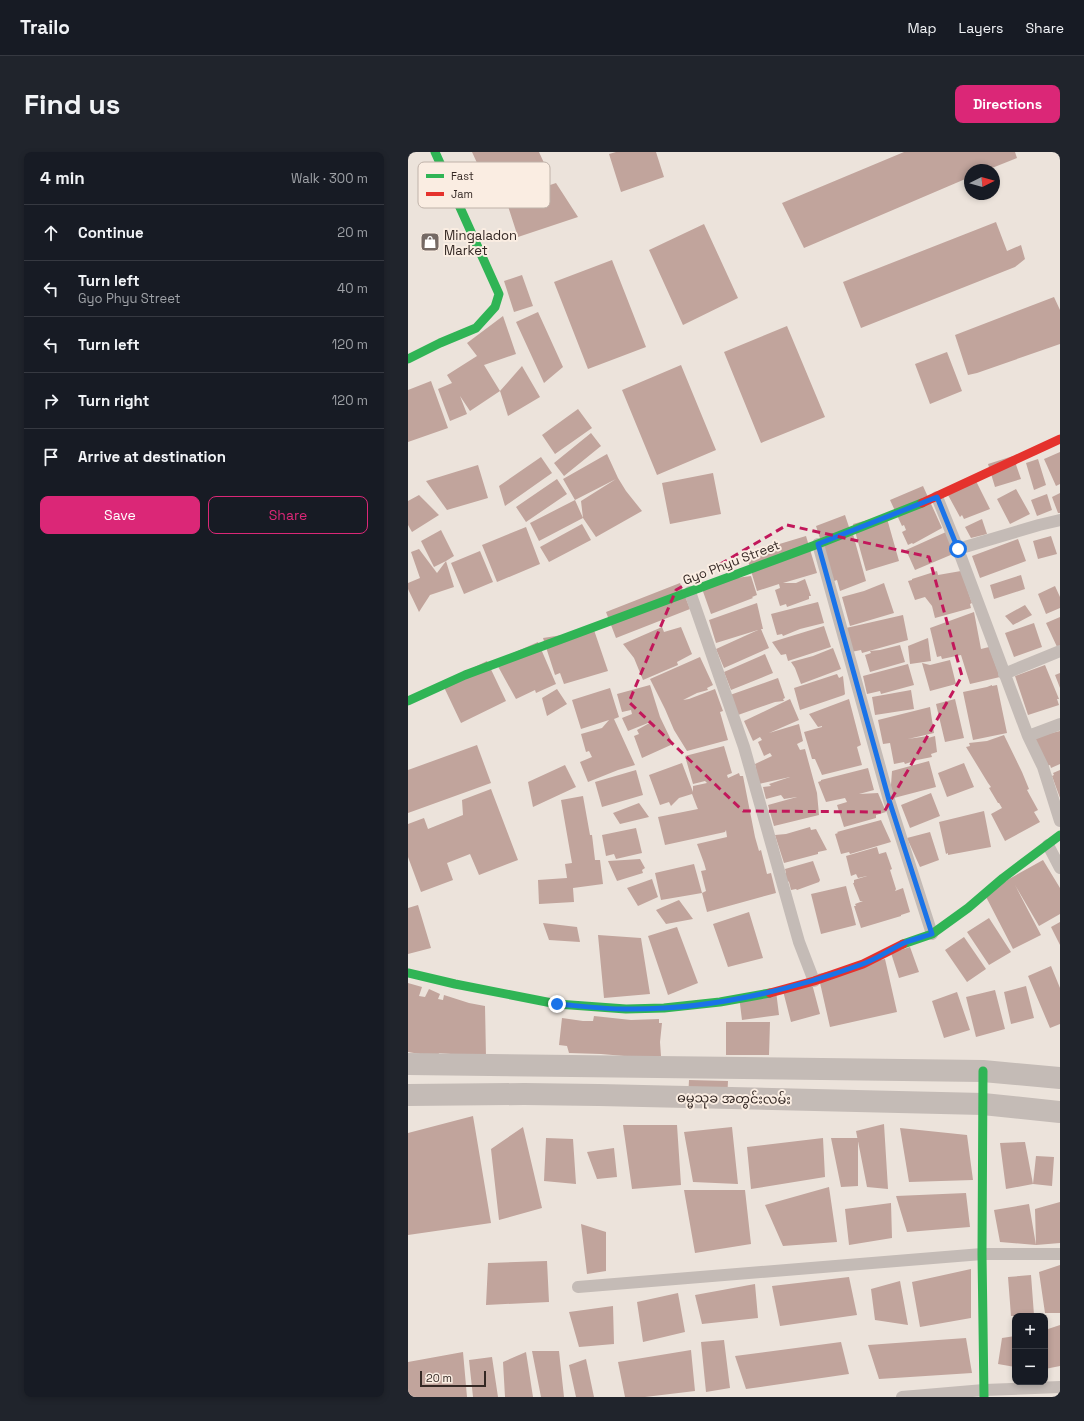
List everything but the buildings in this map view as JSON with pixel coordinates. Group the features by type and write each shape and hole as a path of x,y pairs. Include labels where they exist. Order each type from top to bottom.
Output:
{"street":[{"path":"434,152 439,162"},
{"path":"408,359 440,343 476,328 495,307 499,294 460,208"},
{"name":"Gyo Phyu Street","path":"408,701 465,675 818,544 937,497 1060,439"},
{"path":"408,973 454,984 557,1004 626,1009 664,1008 720,1002 768,993 814,981 863,964 904,943 932,934 968,908 1003,878 1060,835"},
{"path":"408,1064 984,1071 1060,1078"},
{"path":"984,1071 982,1254 984,1394"},
{"name":"ဓမ္မသုခ အတွင်းလမ်း","path":"408,1095 599,1095 983,1104 1060,1112"}],"lane":[{"path":"937,497 1028,736 1043,767 1060,821"},
{"path":"958,549 1060,520"},
{"path":"818,544 889,800 932,934"},
{"path":"690,592 744,747 799,942 814,981"},
{"path":"1004,674 1060,652"},
{"path":"1028,736 1060,724"},
{"path":"1048,845 1060,868"},
{"path":"578,1287 982,1254 1060,1254"},
{"path":"902,1397 984,1394 1060,1387"}],"highlighted area":[{"path":"787,525 929,557 962,676 884,812 743,811 629,702 676,590"}],"traffic: fast":[{"path":"435,152 440,162"},
{"path":"408,359 440,343 476,328 495,307 499,294 460,208"},
{"path":"408,701 465,675 818,544 922,503"},
{"path":"903,944 932,934 968,908 1003,878 1060,835"},
{"path":"408,973 557,1004 626,1009 664,1008 720,1002 770,993"},
{"path":"983,1071 982,1254 984,1397"}],"traffic: jam":[{"path":"922,503 1060,439"},
{"path":"770,993 814,981 863,964 903,944"}],"place":[{"name":"Mingaladon Market","path":"430,242"}],"route":[{"path":"557,1004 626,1009 664,1008 720,1002 768,993 814,981 863,964 904,943 932,934 889,800 818,544 937,497 958,549"}]}
